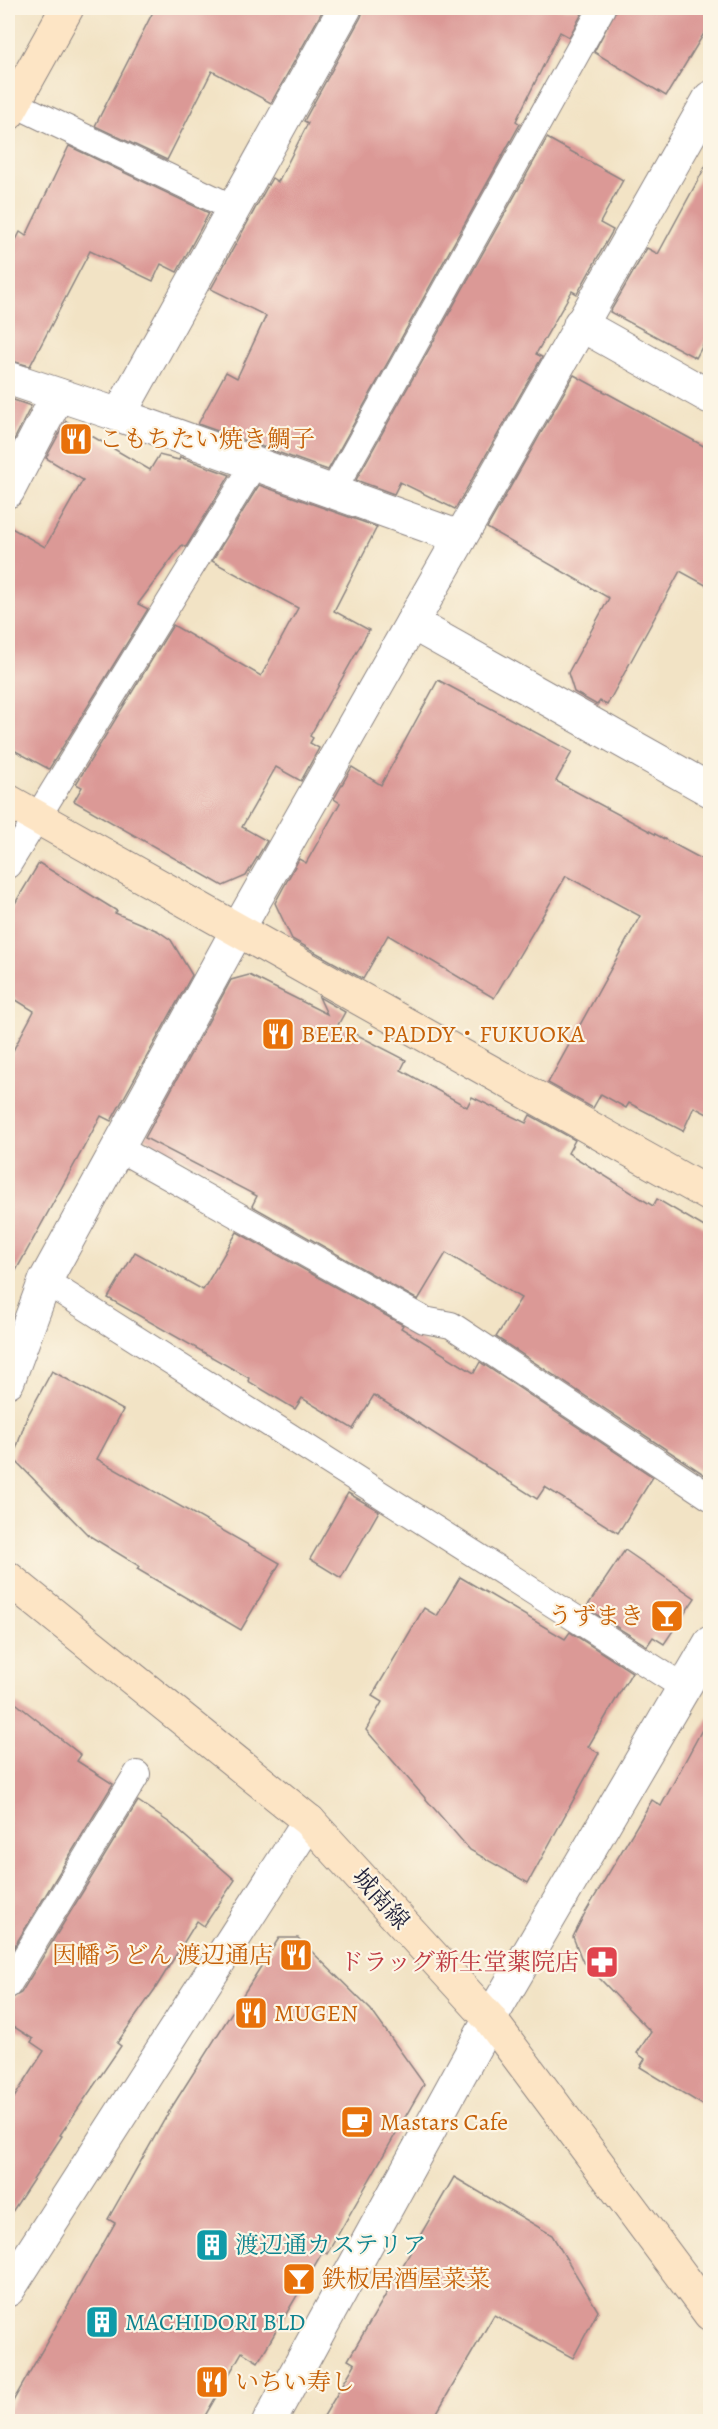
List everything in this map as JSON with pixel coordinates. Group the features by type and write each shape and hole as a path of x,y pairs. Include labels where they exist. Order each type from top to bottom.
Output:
{"street":[{"path":"10,109 67,8"},
{"path":"118,415 345,8"},
{"path":"8,1381 45,1281 237,931 580,324 711,98"},
{"path":"580,324 711,397"},
{"path":"8,378 255,463 459,537"},
{"path":"8,491 58,395"},
{"path":"412,623 711,790"},
{"path":"8,801 711,1195"},
{"name":"城南線","path":"8,1578 309,1821 490,2019 711,2314"},
{"path":"269,2421 490,2019 685,1688 707,1656"},
{"path":"8,2290 309,1821"}],"lane":[{"path":"333,491 602,8"},
{"path":"10,109 233,208"},
{"path":"8,865 255,463"},
{"path":"118,1148 424,1320 452,1325 711,1497"},
{"path":"45,1281 685,1688"},
{"path":"8,1985 137,1774"}],"building":[{"path":"155,8 324,8 271,103 212,71 167,160 95,126"},
{"path":"364,8 585,8 569,37 560,32 516,121 520,124 328,470 198,424 226,372 237,378 266,316 211,289 272,178 278,182 308,123 304,121"},
{"path":"617,8 711,8 711,22 666,96 594,52"},
{"path":"547,138 623,180 600,223 613,230 577,294 572,291 536,354 542,357 455,509 400,482 394,494 356,480"},
{"path":"69,146 209,213 177,272 161,264 153,281 90,251 30,366 8,360 8,256 20,232 26,236"},
{"path":"711,156 711,330 696,358 610,312 647,248 658,254"},
{"path":"574,375 711,450 711,588 680,571 607,705 600,701 597,705 574,692 568,673 609,598 487,528"},
{"path":"8,398 31,406 14,440 8,436"},
{"path":"66,421 150,470 159,455 179,460 180,457 230,475 186,547 182,545 138,604 148,609 49,769 8,747 8,526 45,547 83,480 46,458"},
{"path":"259,485 377,527 334,611 369,630 310,736 313,738 310,743 319,748 301,781 276,767 242,827 267,841 246,876 223,886 74,801 82,787 76,784 173,625 261,676 298,608 212,561"},
{"path":"438,680 572,752 556,781 711,864 711,1116 694,1107 683,1131 629,1103 626,1108 601,1094 593,1108 548,1083 640,916 566,876 494,998 388,935 363,979 292,939 275,903 299,859 306,863 340,803 334,799 352,767 381,785"},
{"path":"39,863 117,911 115,913 158,931 171,940 192,975 111,1121 101,1116 8,1285 8,1060 34,1011 8,995 8,915"},
{"path":"249,975 327,1014 319,997 345,1012 338,1025 406,1060 401,1070 467,1107 472,1097 526,1123 530,1115 575,1140 568,1153 653,1206 657,1199 711,1231 711,1479 496,1337 521,1298 446,1253 418,1300 252,1206 257,1196 145,1138 231,980"},
{"path":"237,1232 403,1325 401,1328 474,1373 480,1362 653,1477 618,1533 545,1487 537,1499 374,1395 353,1429 302,1398 295,1409 248,1381 249,1378 108,1298 135,1252 203,1290"},
{"path":"52,1371 123,1410 97,1459 280,1563 241,1630 137,1569 139,1566 88,1535 13,1458 27,1417"},
{"path":"348,1493 379,1511 341,1578 310,1559"},
{"path":"625,1550 695,1598 664,1644 653,1637 647,1646 586,1608"},
{"path":"460,1577 565,1639 570,1632 632,1672 588,1747 599,1753 528,1883 470,1850 366,1730 382,1702 372,1696 424,1608 437,1616"},
{"path":"8,1697 81,1755 77,1761 113,1784 8,1957"},
{"path":"711,1713 711,2110 640,2067 645,2059 637,2053 651,2032 582,1960 573,1937 652,1800 661,1806"},
{"path":"138,1801 170,1823 235,1880 204,1926 197,1921 155,1989 117,2043 121,2046 60,2135 62,2136 8,2218 8,2107 44,2051 31,2042 33,2039 8,2023 8,2000 21,1993"},
{"path":"279,1938 298,1938 371,2010 424,2084 327,2254 323,2251 258,2362 242,2352 202,2421 8,2421 8,2410 115,2223 108,2219 170,2110"},
{"path":"454,2177 552,2235 598,2311 573,2358 494,2315 432,2421 321,2421 355,2364 348,2360"}],"place":[{"name":"こもちたい焼き鯛子","path":"76,439"},
{"name":"BEER・PADDY・FUKUOKA","path":"278,1034"},
{"name":"うずまき","path":"667,1616"},
{"name":"因幡うどん 渡辺通店","path":"296,1955"},
{"name":"ドラッグ新生堂薬院店","path":"602,1962"},
{"name":"MUGEN","path":"251,2013"},
{"name":"Mastars Cafe","path":"357,2122"},
{"name":"渡辺通カステリア","path":"212,2245"},
{"name":"鉄板居酒屋菜菜","path":"299,2279"},
{"name":"MACHIDORI BLD","path":"102,2322"},
{"name":"いちい寿し","path":"212,2382"}]}
